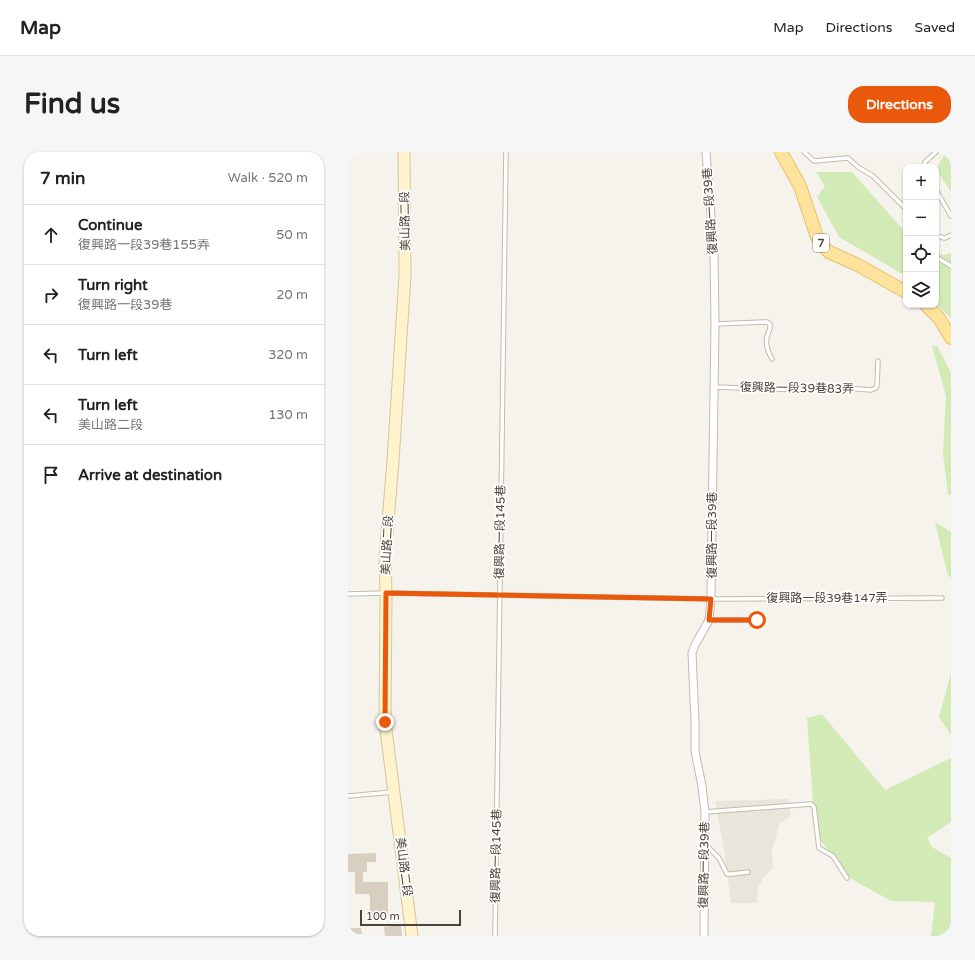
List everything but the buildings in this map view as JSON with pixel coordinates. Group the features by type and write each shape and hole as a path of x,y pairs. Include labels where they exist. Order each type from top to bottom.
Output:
{"main road":[{"name":"7","path":"781,152 800,186 817,237 822,245 829,252 858,265 903,290"},
{"path":"929,308 939,318 951,338"}],"street":[{"name":"美山路二段","path":"404,152 405,276 385,558 385,722 412,936"},
{"name":"復興路一段39巷","path":"704,936 705,812 702,786 695,751 692,653 694,645 709,620 711,599 714,255 706,152"}],"lane":[{"name":"復興路一段145巷","path":"495,936 506,152"},
{"path":"804,152 814,161 848,158 858,167 873,176 903,206"},
{"path":"925,164 936,152"},
{"path":"939,195 951,216"},
{"path":"939,237 945,238 951,235"},
{"path":"939,259 951,266"},
{"path":"714,324 767,322 771,327 766,342 772,359"},
{"name":"復興路一段39巷83弄","path":"713,387 805,390 834,386 871,390 876,388 877,385 878,361"},
{"name":"復興路一段39巷147弄","path":"348,594 386,593 711,599 942,598"},
{"path":"709,620 757,620"},
{"path":"348,796 394,792"},
{"path":"705,812 811,804 814,807 819,848 833,856 847,878"},
{"path":"704,844 719,858 727,874 748,872"}],"shaded area":[{"path":"788,799 791,815 780,823 772,850 773,868 763,878 758,887 757,903 731,903 724,850 715,801"}],"green space":[{"path":"946,152 951,152 951,192 939,174 939,164"},
{"path":"816,172 852,172 903,230 903,274 839,237 817,197 825,186"},
{"path":"951,253 951,318 939,307 939,254 943,255"},
{"path":"932,346 937,346 951,373 951,495 948,495 943,453 946,396"},
{"path":"935,522 951,532 951,579 947,572"},
{"path":"951,673 951,735 939,717"},
{"path":"822,714 885,790 951,758 951,822 927,838 932,847 951,858 951,936 931,936 935,902 891,901 850,878 821,841 813,802 807,718"}],"route":[{"path":"385,722 386,593 711,599 709,620 757,620"}]}
